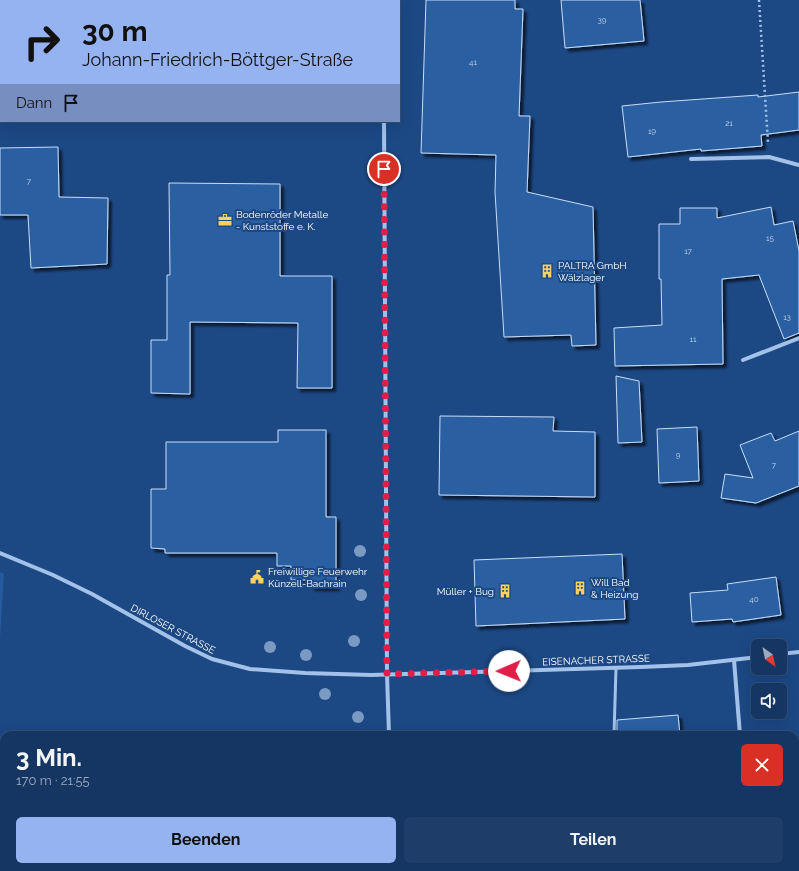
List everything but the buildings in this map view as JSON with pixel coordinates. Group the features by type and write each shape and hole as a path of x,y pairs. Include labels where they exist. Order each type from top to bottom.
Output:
{"street":[{"path":"384,122 387,674 389,731"},
{"path":"691,159 769,157 799,165"},
{"path":"742,360 799,338"},
{"name":"DIRLOSER STRASSE","path":"0,553 66,581 184,646 212,659 250,669 305,673 387,674"},
{"path":"787,653 799,652"},
{"name":"EISENACHER STRASSE","path":"387,674 688,665 751,658"},
{"path":"734,660 740,731"}],"lane":[{"path":"614,731 616,668"}],"path":[{"path":"759,0 769,157"}],"shaded area":[{"path":"0,572 4,574 0,640"}],"place":[{"name":"Bodenröder Metalle - Kunststoffe e. K.","path":"225,220"},
{"name":"PALTRA GmbH Wälzlager","path":"547,271"},
{"name":"Freiwillige Feuerwehr Künzell-Bachrain","path":"257,577"},
{"name":"Will Bad & Heizung","path":"580,588"},
{"name":"Müller + Bug","path":"505,591"}],"route":[{"path":"384,169 387,674 509,671"}]}
